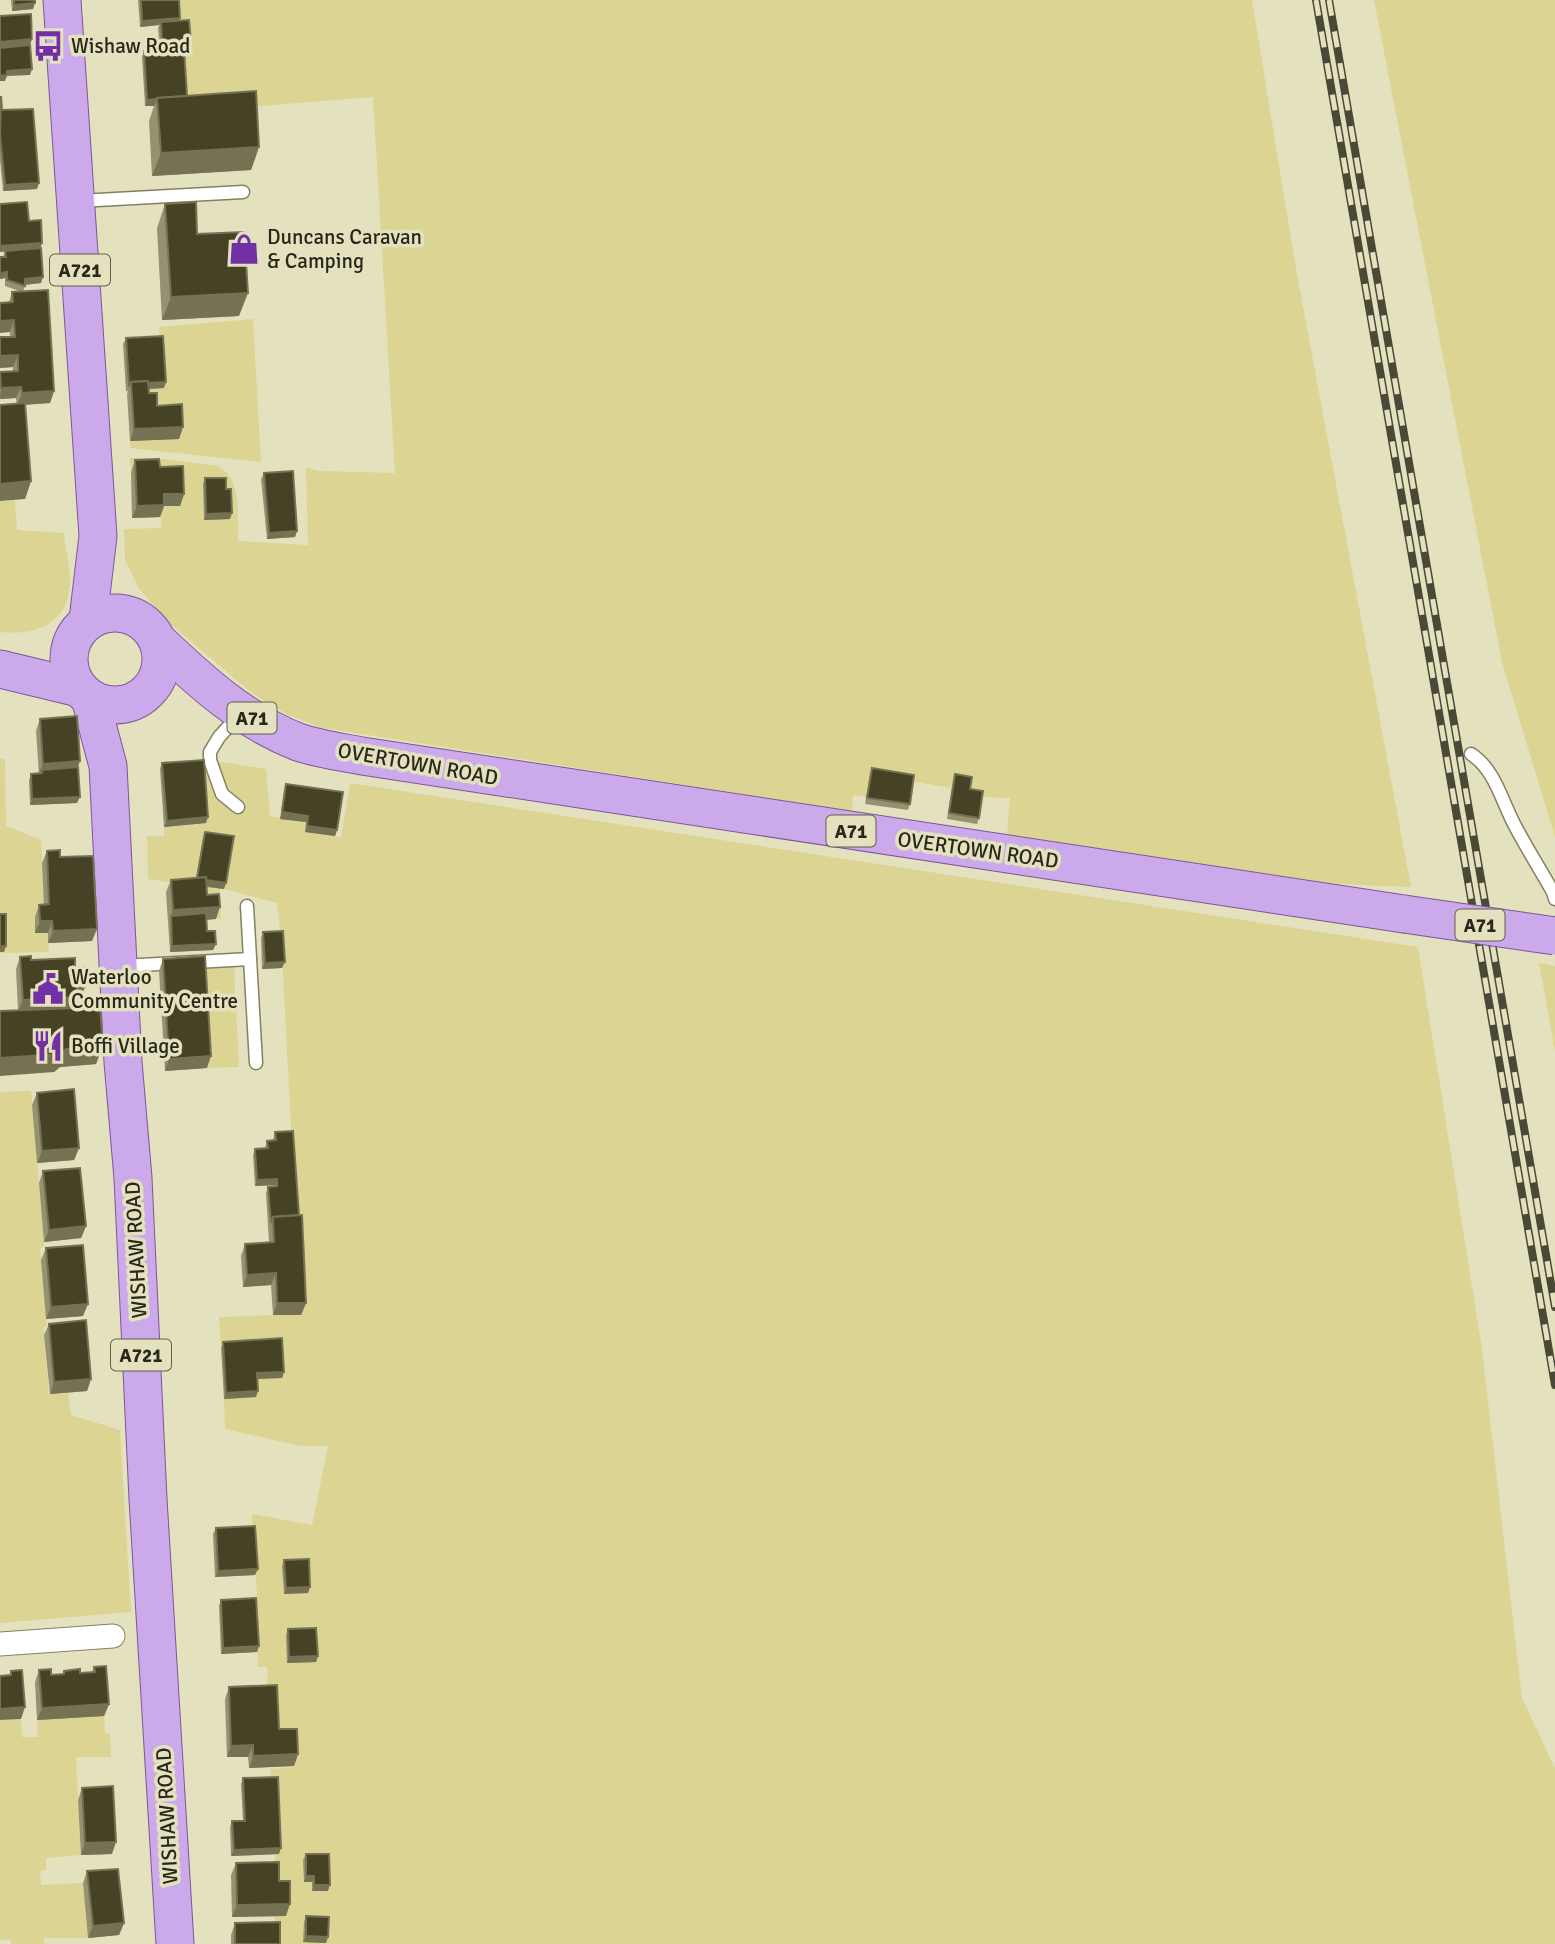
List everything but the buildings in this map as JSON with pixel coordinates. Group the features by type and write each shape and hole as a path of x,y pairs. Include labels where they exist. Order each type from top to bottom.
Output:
{"main road":[{"name":"A721","path":"62,0 98,541 79,633"},
{"name":"A721","path":"98,541 130,614"},
{"path":"0,657 79,633 102,614 116,612 130,614 152,630 159,642 161,667 146,693 119,705 104,704 85,693 0,669"},
{"path":"79,633 68,660 71,675 85,693"},
{"name":"OVERTOWN ROAD","path":"159,642 208,689 242,712 299,742 362,756 1555,936"},
{"name":"A71","path":"146,693 208,689"},
{"name":"WISHAW ROAD","path":"85,693 108,766 175,1944"},
{"name":"WISHAW ROAD","path":"108,766 120,735 146,693"}],"street":[{"path":"0,1644 113,1636"}],"lane":[{"path":"75,201 243,192"},
{"path":"238,807 222,794 210,760 210,752 219,737 242,712"},
{"path":"1471,754 1482,762 1497,785 1513,823 1555,900"},
{"path":"247,906 256,1063"},
{"path":"118,967 250,959"}],"shaded area":[{"path":"176,0 1252,0 1296,269 1411,887 1337,884 1007,835 1010,798 981,797 953,780 951,788 870,774 867,797 853,795 852,811 323,728 288,715 253,694 167,621 138,587 125,560 124,529 162,528 159,506 180,505 155,471 131,472 130,458 155,458 218,466 232,480 235,489 238,541 308,545 306,467 319,471 395,473 373,97 186,112 181,49 189,48 179,26"},
{"path":"1374,0 1555,0 1555,837 1502,662"},
{"path":"253,319 261,462 130,448 130,441 153,418 143,393 127,394 126,391 164,388 159,327"},
{"path":"15,500 17,530 64,533 70,587 65,605 52,622 33,630 11,633 0,632 0,501"},
{"path":"0,759 5,759 6,826 41,840 45,916 35,917 35,933 48,933 49,952 0,953"},
{"path":"203,759 266,769 270,816 306,822 305,832 341,837 350,783 1418,947 1482,1349 1522,1698 1555,1768 1555,1944 275,1944 275,1916 286,1915 275,1893 275,1854 279,1854 270,1769 294,1767 293,1741 275,1741 268,1698 267,1667 258,1667 252,1514 312,1525 328,1446 301,1446 225,1429 224,1399 256,1397 255,1379 281,1378 280,1345 221,1348 219,1317 301,1314 277,903 224,889 231,842 220,889 221,919 216,919 174,883 148,879 147,836 164,836 164,827 206,823"},
{"path":"1539,963 1555,966 1555,1050"},
{"path":"234,966 239,1067 207,1068 201,968"},
{"path":"31,1091 44,1242 44,1247 40,1248 47,1326 44,1327 44,1335 49,1394 68,1393 71,1415 120,1430 131,1612 0,1623 0,1092"},
{"path":"104,1716 105,1733 110,1734 111,1757 76,1757 81,1855 46,1858 46,1870 40,1871 41,1885 83,1883 88,1938 44,1938 44,1944 11,1944 11,1940 0,1940 0,1720 21,1719 22,1737 38,1737 37,1720"}],"railway":[{"path":"1316,0 1555,1385"},
{"path":"1329,0 1555,1307"}],"place":[{"name":"Wishaw Road","path":"48,46"},
{"name":"Duncans Caravan & Camping","path":"244,249"},
{"name":"Waterloo Community Centre","path":"48,989"},
{"name":"Boffi Village","path":"48,1046"}]}
